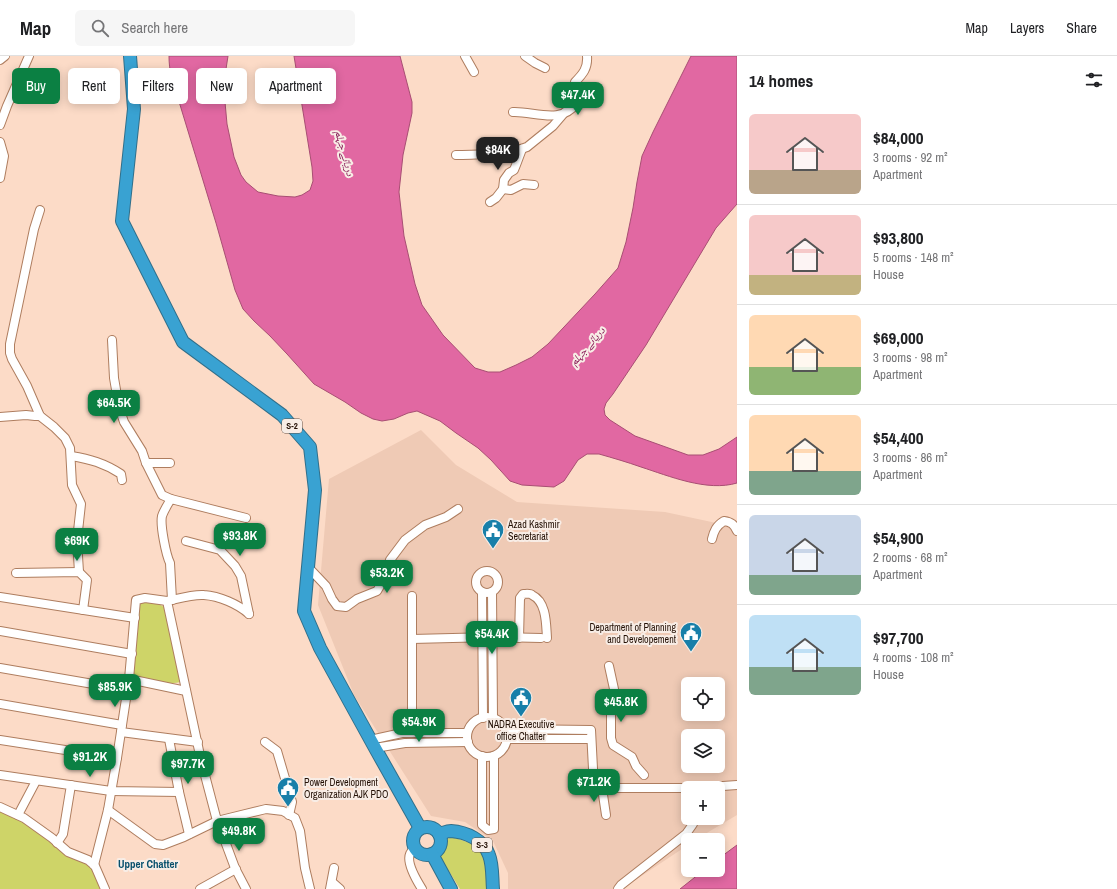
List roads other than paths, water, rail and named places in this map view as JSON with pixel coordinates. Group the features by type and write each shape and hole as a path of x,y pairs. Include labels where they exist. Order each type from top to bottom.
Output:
{"highway":[{"name":"S-2","path":"130,56 134,109 122,221 183,342 282,415 310,447 315,490 304,611 320,648 420,828"},
{"path":"430,827 439,834 441,841 440,845 432,854 421,854 414,848 414,835 420,828 430,827"},
{"name":"S-3","path":"439,834 450,831 464,834 476,839 484,846 490,859 493,889"},
{"path":"432,854 451,889"}],"street":[{"path":"0,60 5,56"},
{"path":"0,125 29,56"},
{"path":"465,56 474,72"},
{"path":"525,56 545,68"},
{"path":"513,112 528,112 556,116 575,106 577,103 575,82 585,71 588,59 587,56"},
{"path":"456,155 490,154 522,149 527,147 553,126 565,112"},
{"path":"0,142 4,156 0,178"},
{"path":"490,202 496,198 503,189 504,180 516,165 522,149"},
{"path":"503,189 511,190 523,184 534,185"},
{"path":"40,210 34,229 10,349 12,359 27,386 40,416 65,438 70,448 72,485 81,504 77,540 79,572 87,580 83,610"},
{"path":"112,340 114,378 119,408 124,422 142,451 146,463 162,495 171,499 246,518"},
{"path":"0,417 26,415 40,416"},
{"path":"71,456 109,466 120,474 122,480"},
{"path":"146,463 170,463"},
{"path":"171,499 162,516 162,526 167,558 170,563 169,601 186,691 217,821 236,869 246,889"},
{"path":"308,567 326,586 337,606 346,608 357,599 377,591 384,579 390,560 405,540 425,525 446,517 458,509"},
{"path":"712,539 718,525 724,521 731,522 737,531"},
{"path":"94,865 108,810 122,729 132,654 136,600 144,598 169,601 203,595 221,599 249,614 241,576 235,566 220,550 186,541"},
{"path":"482,592 492,592 498,586 498,579 494,573 487,571 480,573 476,579 477,586 482,592 483,718"},
{"path":"16,573 79,572"},
{"path":"492,592 493,718"},
{"path":"412,639 544,638 544,610 539,600 532,594 523,594 520,598 520,638"},
{"path":"412,596 412,733"},
{"path":"0,597 135,618"},
{"path":"0,631 132,654"},
{"path":"609,666 614,689 611,705 613,745 632,757 636,766 644,775"},
{"path":"0,668 128,690"},
{"path":"129,679 186,691"},
{"path":"0,704 169,739 198,742"},
{"path":"483,718 493,718 499,722 505,729 507,739 502,751 490,757 478,755 472,751 468,742 467,733 470,727 474,722 483,718"},
{"path":"505,729 591,730 594,788 681,788"},
{"path":"372,744 402,734 467,733"},
{"path":"169,739 189,834"},
{"path":"507,739 591,739"},
{"path":"0,740 117,758"},
{"path":"265,742 277,751 292,802 289,815"},
{"path":"372,744 468,742"},
{"path":"482,756 482,825 488,830 494,829 494,756"},
{"path":"0,775 111,791 179,792"},
{"path":"18,815 36,781"},
{"path":"57,843 63,834 71,785"},
{"path":"725,786 737,785"},
{"path":"602,788 606,814"},
{"path":"0,807 24,818 68,852 88,860 94,865 105,889"},
{"path":"108,810 155,844 163,845 217,821 266,809 283,811 294,818 300,830 305,868 310,889"},
{"path":"618,889 621,885 686,834 692,825"},
{"path":"414,848 410,855 410,864 422,889"},
{"path":"334,868 331,885 340,889"},
{"path":"200,889 236,869"}],"water":[{"name":"دریائے جہلم","path":"169,56 228,56 226,68 196,68 196,104 225,104 227,124 234,157 241,175 246,182 258,192 278,196 295,197 310,190 313,181 302,104 336,104 336,68 296,68 294,56 400,56 412,102 412,113 403,155 399,192 404,236 415,284 422,305 443,335 475,368 488,372 500,372 532,357 548,344 618,268 626,242 642,156 691,56 737,56 737,204 716,228 646,345 606,403 604,409 605,415 610,420 635,436 688,455 703,455 719,449 737,437 737,483 713,486 688,482 599,454 587,454 578,460 564,481 554,487 522,485 510,481 478,448 440,421 417,411 394,419 382,421 373,419 314,384 243,309 235,290 180,104 188,104 188,68 170,68"},
{"path":"737,845 737,889 680,889 695,877 725,877 725,854"}],"place":[{"name":"Azad Kashmir Secretariat","path":"493,550"},
{"name":"Department of Planning and Developement","path":"691,652"},
{"name":"NADRA Executive office Chatter","path":"521,718"},
{"name":"Power Development Organization AJK PDO","path":"288,808"}],"district":[{"name":"Upper Chatter","path":"148,864"}]}
